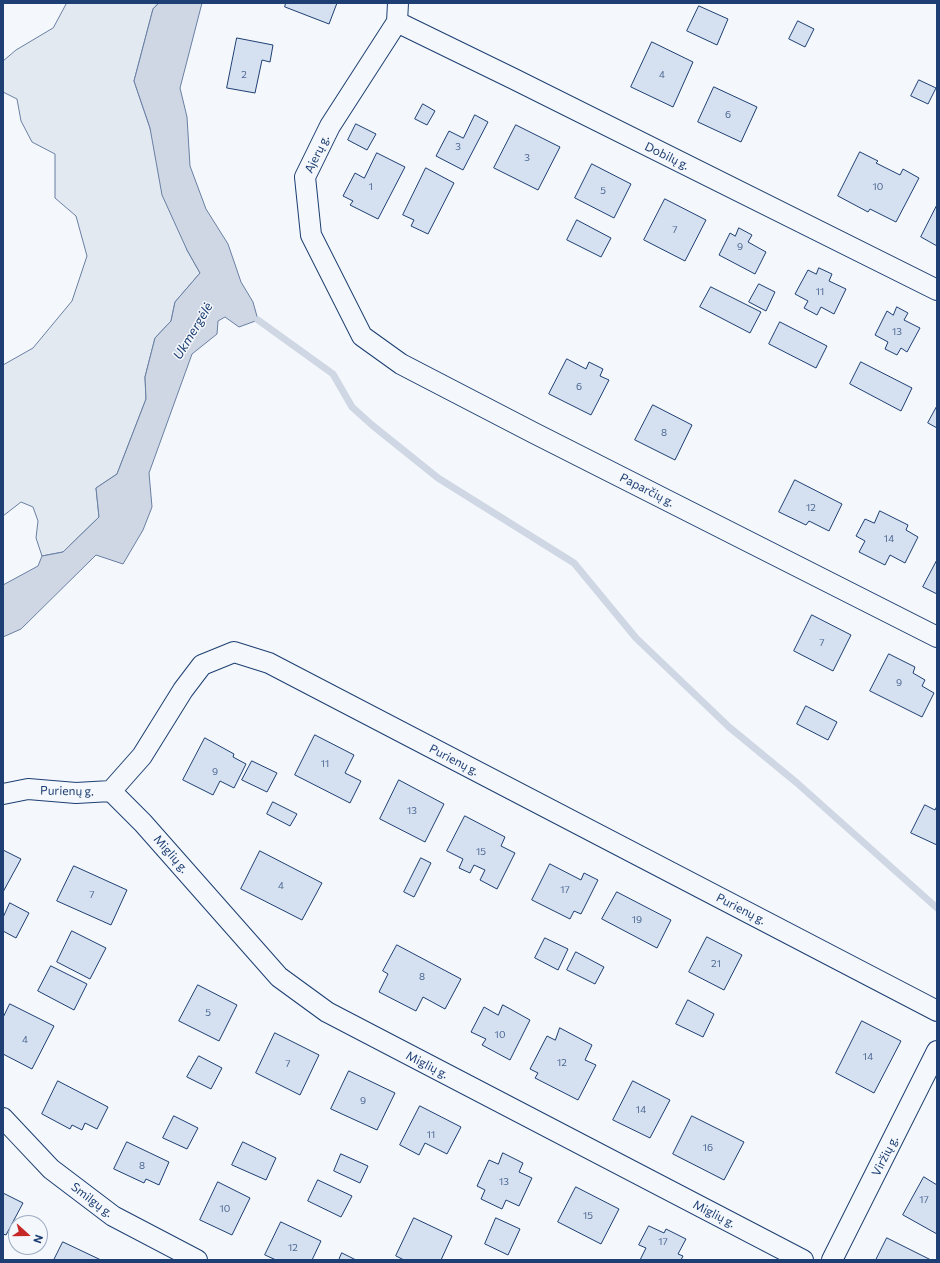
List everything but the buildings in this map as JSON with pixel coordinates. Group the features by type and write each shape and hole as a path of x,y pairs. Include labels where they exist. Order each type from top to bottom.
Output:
{"street":[{"name":"Dobilų g.","path":"398,13 514,79 937,290"},
{"name":"Ajerų g.","path":"362,336 311,235 305,177 330,126 398,13"},
{"name":"Paparčių g.","path":"362,336 401,364 937,637"},
{"name":"Purienų g.","path":"3,794 28,790 76,793 111,790 142,756 182,690 202,665 234,652 269,662 937,1011"},
{"name":"Miglių g.","path":"111,790 143,823 279,977 326,1012 803,1260"},
{"name":"Viržių g.","path":"832,1260 937,1051"},
{"name":"Smilgų g.","path":"3,1118 51,1169 113,1216 197,1260"}],"shaded area":[{"path":"67,3 159,3 153,9 134,81 150,128 187,250 200,273 175,302 171,321 155,338 145,377 146,399 117,474 96,488 99,517 63,552 42,556 36,538 38,521 33,507 21,502 3,516 3,365 33,348 72,301 87,256 76,216 55,198 55,154 32,142 21,121 17,99 3,92 3,61 16,50 53,28"}],"water":[{"name":"Ukmergėlė","path":"159,3 202,3 180,88 187,117 190,166 206,209 228,244 241,282 253,302 258,320 239,327 225,317 218,321 217,334 192,354 149,473 152,507 143,530 123,564 96,555 21,629 3,637 3,585 38,566 42,556 63,552 99,517 96,488 117,474 146,399 145,377 155,338 171,321 175,302 200,273 187,250 162,195 150,128 134,81 153,9"}],"waterway":[{"path":"258,320 333,374 352,407 438,478 574,563 636,638 729,727 797,783 937,908"}]}
